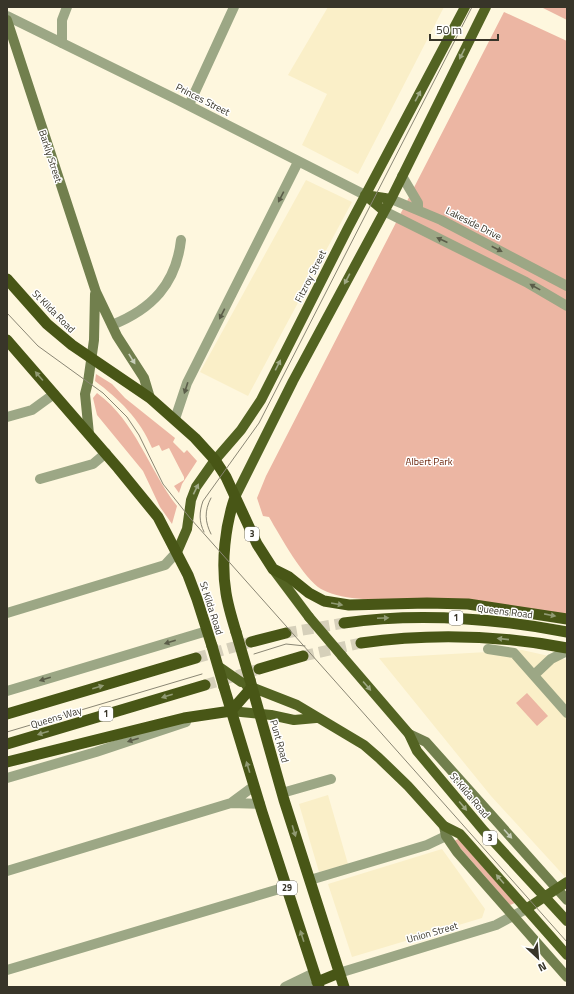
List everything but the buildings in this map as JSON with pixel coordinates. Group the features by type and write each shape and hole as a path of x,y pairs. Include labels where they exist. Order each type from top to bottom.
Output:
{"highway":[{"name":"St Kilda Road","path":"7,279 47,324 92,360 150,398 176,419 215,460 226,477 257,544 273,569"},
{"name":"St Kilda Road","path":"7,340 106,453 154,513 177,552 197,599 218,666"},
{"name":"Punt Road","path":"235,497 229,524 224,574 226,593 248,683 259,713 282,793 344,987"},
{"path":"273,569 289,577 315,597 336,604 362,606 427,603 468,604 516,610 567,619"},
{"name":"Queens Road","path":"344,623 376,618 438,617 509,622 567,632"},
{"path":"251,642 286,633"},
{"name":"1","path":"361,643 401,638 459,636 502,639 567,650"},
{"path":"259,669 303,656"},
{"name":"Queens Way","path":"7,714 196,658"},
{"name":"29","path":"218,666 254,786 316,981"},
{"path":"7,762 184,718 231,711 248,683"},
{"name":"Queens Way","path":"7,744 205,685"},
{"name":"Union Street","path":"316,981 339,973"}],"main road":[{"name":"Fitzroy Street","path":"177,552 188,526 190,504 194,491 215,460 241,430 261,400 365,195 465,7"},
{"path":"235,497 293,381 391,199 486,7"},
{"name":"Barkly Street","path":"7,20 96,292 112,326 144,378 150,398"},
{"name":"Lakeside Drive","path":"365,195 391,199"},
{"name":"Princes Street","path":"365,195 384,211"},
{"name":"Barkly Street","path":"89,434 85,394 92,360 96,292"},
{"name":"St Kilda Road","path":"273,569 309,617 409,734 417,751 484,831 544,898 567,921"},
{"name":"3","path":"218,666 248,683 297,705 316,718 356,740 374,753 408,786 445,831 460,834 567,955"},
{"path":"231,711 259,713 294,720 316,718"},
{"name":"St Kilda Road","path":"409,734 426,742 567,900"},
{"path":"445,831 460,856 567,978"},
{"name":"Union Street","path":"526,909 567,882"}],"street":[{"path":"62,43 62,20 67,7"},
{"path":"189,105 234,7"},
{"name":"Princes Street","path":"7,16 189,105 365,195"},
{"path":"176,419 187,384 298,162"},
{"path":"402,176 418,203 418,209"},
{"name":"Lakeside Drive","path":"391,199 418,209 540,270 567,286"},
{"path":"384,211 526,282 567,306"},
{"path":"112,326 147,307 162,290 178,259 181,240"},
{"path":"7,417 32,410 54,394"},
{"path":"40,479 93,464 106,453"},
{"path":"7,613 165,566 177,552"},
{"path":"7,691 209,635"},
{"path":"488,650 512,652 567,713"},
{"path":"534,675 547,662 567,650"},
{"path":"7,778 134,740 210,714"},
{"path":"282,793 331,779"},
{"path":"231,803 254,786"},
{"path":"7,870 231,803 260,804"},
{"path":"310,880 427,845 445,831"},
{"path":"7,970 286,887"},
{"name":"Union Street","path":"339,973 496,925 526,909"},
{"name":"Union Street","path":"285,987 316,981"},
{"name":"Union Street","path":"296,987 316,981"}],"shaded area":[{"path":"328,7 444,7 358,174 302,145 327,94 288,75"},
{"path":"306,180 352,202 248,396 200,372"},
{"path":"522,650 567,660 567,879 491,796 379,658"},
{"path":"328,795 348,864 319,872 299,804"},
{"path":"442,849 485,909 482,918 352,957 328,884"}],"green space":[{"path":"541,7 567,7 567,20"},
{"name":"Albert Park","path":"504,12 567,41 567,615 463,601 363,599 336,595 321,589 307,576 279,535 269,517 263,516 257,498 266,476"},
{"path":"96,374 112,384 125,398 175,438 173,442 184,453 187,450 197,461 182,484 179,493 174,486 184,480 184,477 169,448 162,451 159,445 152,448 141,428 128,410 95,381"},
{"path":"97,393 111,405 132,432 157,476 177,506 172,524 160,507 143,471 97,415 93,398"},
{"path":"527,693 548,716 537,726 516,703"},
{"path":"458,839 515,903 510,905 454,841"}],"tunnel":[{"path":"286,633 344,623"},
{"path":"196,658 251,642"},
{"path":"303,656 361,643"},
{"path":"205,685 256,670"}],"tram line":[{"path":"204,532 200,517 203,501 259,423 472,7"},
{"path":"7,313 38,346 103,393 127,417 139,435 163,484 190,518 567,942"},
{"path":"211,498 206,512 207,525 211,534"},
{"path":"254,654 286,644 305,646"},
{"path":"7,732 202,674"}]}
